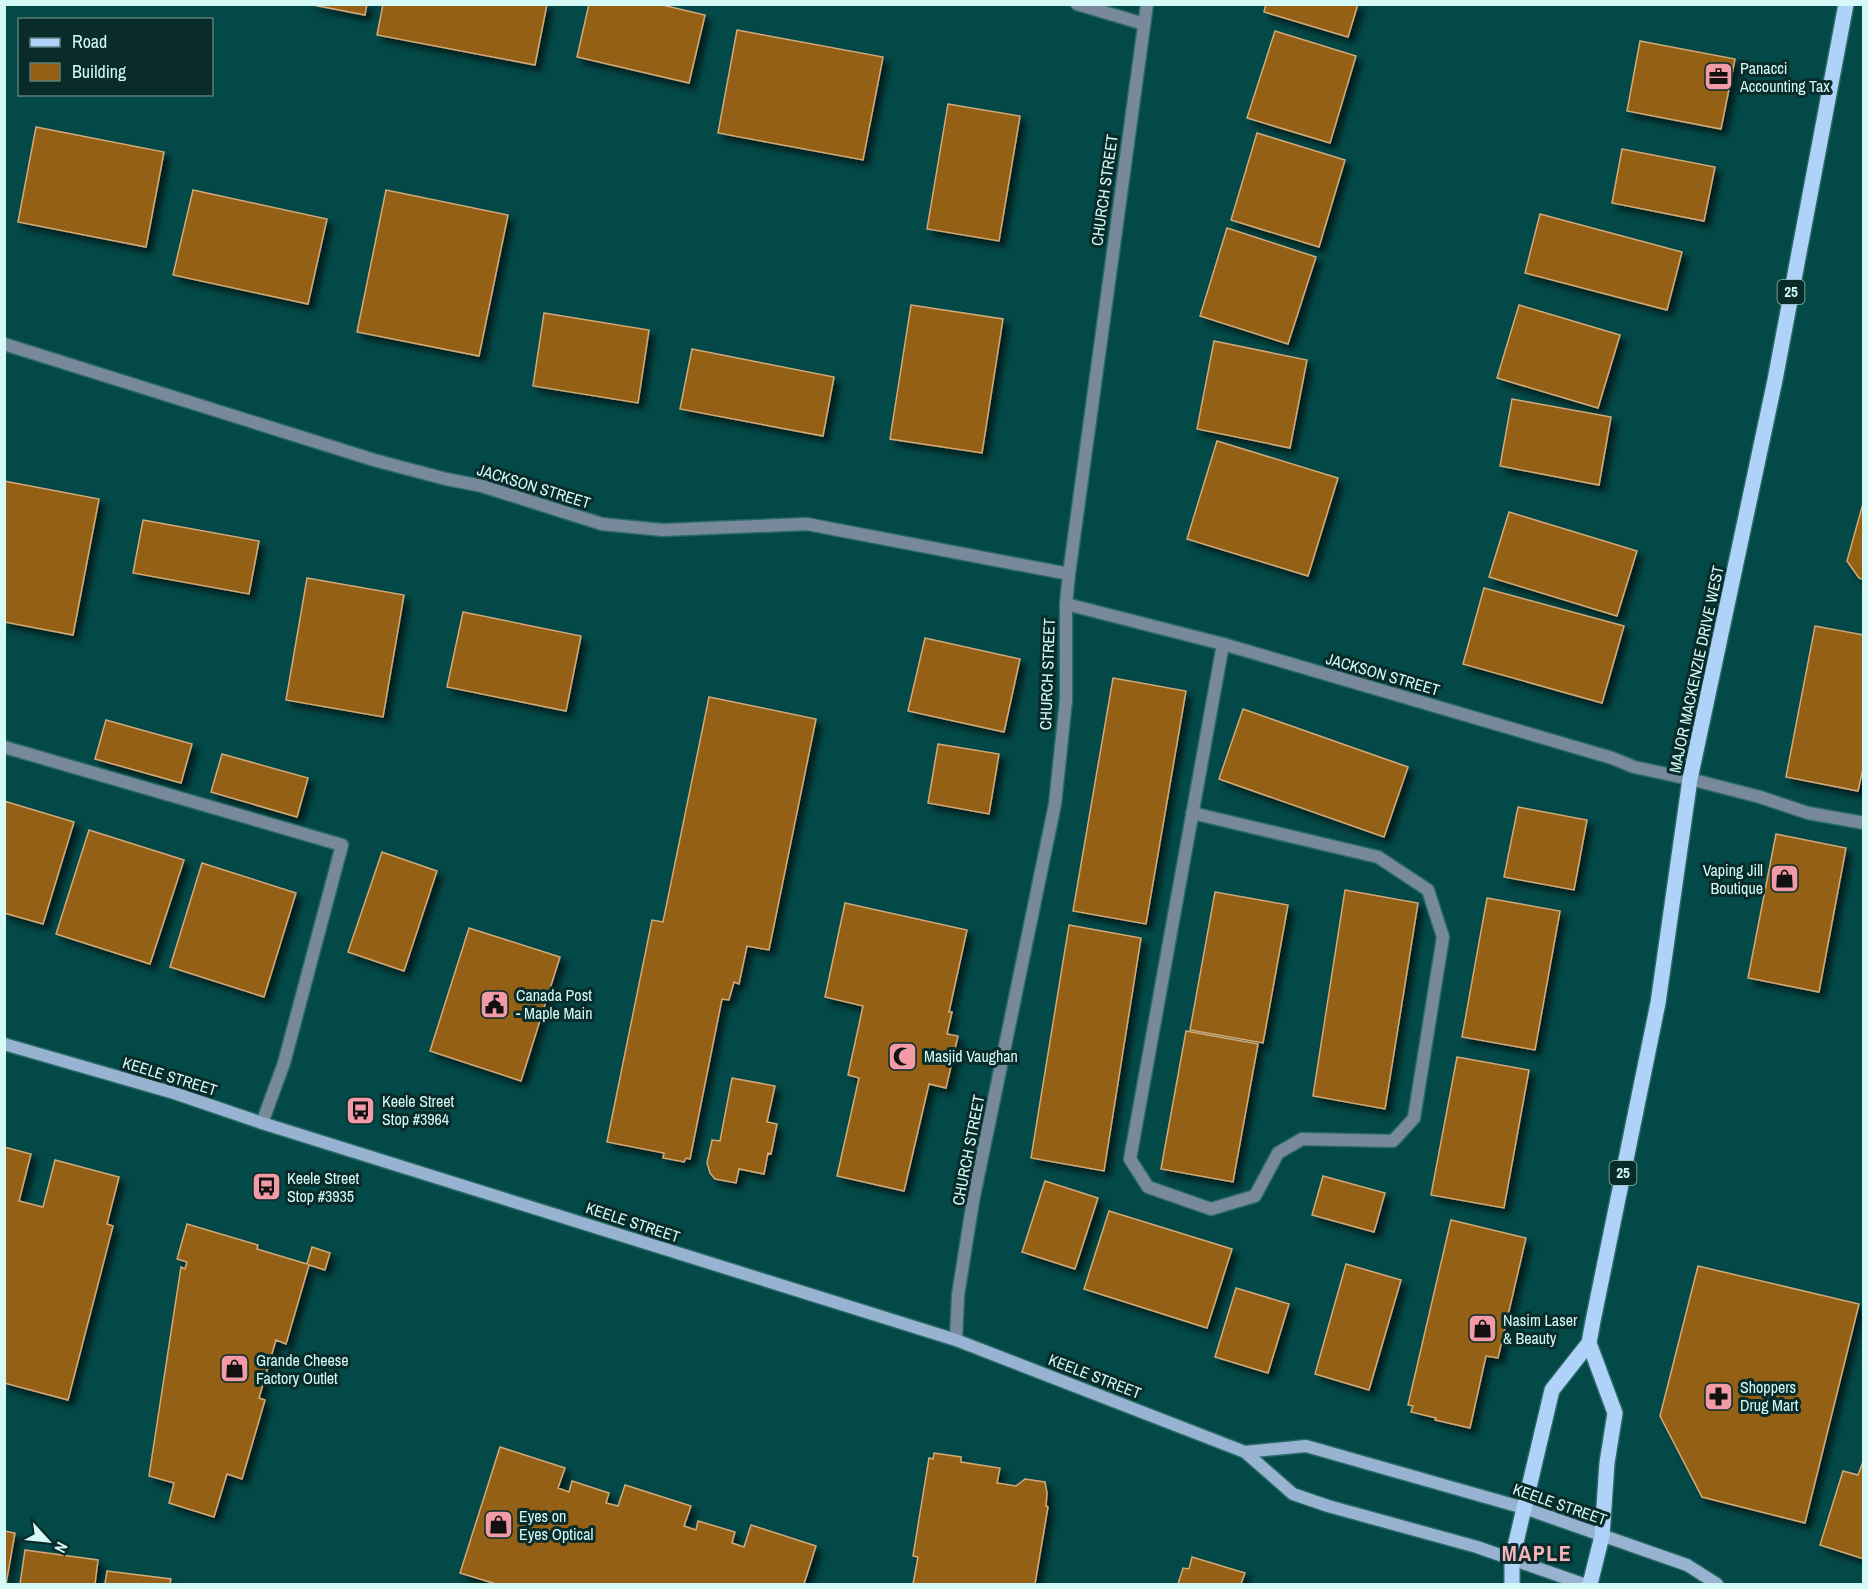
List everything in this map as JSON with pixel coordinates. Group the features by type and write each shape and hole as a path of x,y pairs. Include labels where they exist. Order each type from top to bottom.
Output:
{"main road":[{"name":"MAJOR MACKENZIE DRIVE WEST","path":"1512,1584 1512,1559 1552,1390 1588,1343 1658,1003 1690,779 1775,380 1846,4"},
{"name":"KEELE STREET","path":"4,1044 174,1093 262,1123 956,1340 1245,1452 1293,1494 1328,1506 1478,1547 1583,1584"},
{"path":"1588,1343 1615,1413 1607,1463 1602,1536 1590,1584"},
{"name":"KEELE STREET","path":"1245,1452 1306,1446 1524,1508 1687,1565 1717,1584"}],"street":[{"path":"1077,4 1144,24"},
{"name":"CHURCH STREET","path":"956,1340 958,1295 973,1201 1055,804 1066,700 1066,604 1069,574 1148,4"},
{"name":"JACKSON STREET","path":"4,344 374,460 482,486 602,524 663,530 807,524 1069,574"},
{"name":"JACKSON STREET","path":"1066,604 1223,644 1611,758 1634,767 1760,797 1808,813 1863,823"},
{"path":"1192,813 1378,856 1428,890 1443,937 1414,1118 1393,1141 1302,1139 1278,1153 1255,1196 1211,1209 1148,1187 1130,1159 1192,813 1223,644"},
{"path":"4,747 342,845 284,1063 262,1123"}],"building":[{"path":"308,4 367,4 365,15"},
{"path":"383,4 547,4 535,65 377,35"},
{"path":"589,4 658,4 705,15 689,83 577,57"},
{"path":"1266,4 1358,4 1348,37 1264,12"},
{"path":"737,30 883,57 863,160 718,133"},
{"path":"1275,31 1356,56 1330,143 1247,118"},
{"path":"1640,41 1735,59 1721,129 1627,111"},
{"path":"948,104 1020,116 999,241 927,229"},
{"path":"36,127 164,152 146,247 18,222"},
{"path":"1257,133 1345,160 1319,247 1231,220"},
{"path":"1622,149 1715,167 1704,221 1612,203"},
{"path":"193,190 327,219 308,304 173,275"},
{"path":"386,190 508,215 479,356 357,332"},
{"path":"1540,214 1682,252 1667,310 1525,273"},
{"path":"1227,228 1316,257 1288,344 1200,316"},
{"path":"911,305 1003,319 982,453 890,439"},
{"path":"1519,305 1620,335 1598,408 1497,378"},
{"path":"544,313 649,330 638,403 533,386"},
{"path":"1214,341 1307,360 1290,448 1197,429"},
{"path":"692,349 834,377 823,436 680,409"},
{"path":"1512,399 1611,417 1599,485 1500,466"},
{"path":"1217,441 1338,478 1308,576 1187,539"},
{"path":"4,481 99,499 73,635 4,622"},
{"path":"1864,500 1864,580 1859,578 1847,561"},
{"path":"1509,512 1637,551 1617,616 1489,577"},
{"path":"143,520 259,541 249,594 133,573"},
{"path":"307,578 404,595 383,717 286,700"},
{"path":"1484,588 1624,626 1602,703 1463,664"},
{"path":"463,612 581,636 566,711 447,687"},
{"path":"1815,626 1864,635 1864,764 1858,791 1786,777"},
{"path":"925,638 1020,659 1004,732 908,711"},
{"path":"1113,678 1186,691 1146,924 1073,911"},
{"path":"709,697 816,719 769,950 747,946 739,984 734,982 729,1000 722,999 690,1159 686,1158 684,1162 663,1158 664,1153 607,1142 652,920 663,922"},
{"path":"1243,709 1408,767 1384,837 1219,779"},
{"path":"106,720 192,744 181,783 95,759"},
{"path":"938,744 999,754 989,814 928,803"},
{"path":"222,754 308,778 297,817 211,792"},
{"path":"4,801 74,822 43,924 4,913"},
{"path":"1518,807 1587,820 1574,890 1504,877"},
{"path":"89,830 184,860 150,964 56,934"},
{"path":"1776,834 1846,848 1819,992 1748,978"},
{"path":"382,852 437,871 404,971 348,952"},
{"path":"202,863 296,893 264,997 170,967"},
{"path":"1345,890 1418,903 1385,1109 1313,1096"},
{"path":"1215,892 1288,905 1263,1043 1190,1030"},
{"path":"1487,898 1560,911 1535,1050 1462,1037"},
{"name":"Masjid Vaughan","path":"845,903 967,930 949,1012 952,1012 947,1034 958,1036 946,1088 929,1084 904,1191 837,1176 859,1078 848,1075 863,1006 825,997"},
{"path":"1069,925 1141,938 1104,1171 1031,1158"},
{"name":"Canada Post - Maple Main","path":"469,928 560,957 521,1081 430,1051"},
{"path":"1186,1031 1258,1044 1233,1182 1161,1169"},
{"path":"1457,1057 1529,1070 1504,1208 1431,1195"},
{"path":"732,1078 775,1086 767,1122 777,1124 764,1174 739,1169 736,1183 715,1179 707,1163 712,1140 720,1141"},
{"path":"4,1147 31,1154 19,1201 43,1207 55,1160 119,1177 107,1224 113,1226 68,1400 4,1383"},
{"path":"1323,1176 1385,1193 1374,1232 1312,1215"},
{"path":"1045,1181 1098,1198 1075,1269 1022,1252"},
{"path":"1109,1211 1232,1249 1207,1328 1084,1289"},
{"path":"1451,1220 1526,1238 1498,1358 1486,1356 1470,1428 1411,1412 1413,1406 1408,1405"},
{"path":"187,1224 258,1245 257,1249 307,1264 312,1247 330,1253 325,1270 309,1265 286,1344 276,1340 259,1398 265,1400 242,1479 227,1474 214,1517 169,1503 174,1483 149,1476 181,1267 185,1269 187,1262 177,1259"},
{"path":"1346,1264 1401,1280 1369,1390 1315,1374"},
{"path":"1698,1266 1859,1304 1805,1523 1702,1497 1660,1416"},
{"path":"1236,1288 1289,1304 1268,1373 1215,1357"},
{"path":"500,1447 565,1468 558,1488 569,1492 572,1481 609,1493 606,1503 618,1506 625,1485 691,1506 684,1526 696,1530 698,1521 735,1532 732,1543 744,1547 751,1525 816,1546 804,1584 496,1584 460,1573"},
{"path":"934,1453 961,1457 961,1462 1000,1468 997,1483 1016,1486 1025,1479 1045,1482 1046,1506 1048,1507 1035,1584 913,1584 918,1557 913,1556 929,1458 933,1459"},
{"path":"1864,1459 1864,1559 1820,1545 1843,1471 1858,1475"},
{"path":"4,1531 15,1533 6,1584 4,1584"},
{"path":"25,1550 98,1560 95,1584 20,1584"},
{"path":"1192,1557 1245,1573 1241,1584 1178,1584 1183,1568 1189,1569"},
{"path":"107,1571 171,1579 170,1584 105,1584"}],"place":[{"name":"Panacci Accounting Tax","path":"1719,77"},
{"name":"Vaping Jill Boutique","path":"1784,879"},
{"name":"Canada Post - Maple Main","path":"495,1004"},
{"name":"Masjid Vaughan","path":"903,1056"},
{"name":"Keele Street Stop #3964","path":"361,1110"},
{"name":"Keele Street Stop #3935","path":"266,1187"},
{"name":"Nasim Laser & Beauty","path":"1482,1329"},
{"name":"Grande Cheese Factory Outlet","path":"235,1369"},
{"name":"Shoppers Drug Mart","path":"1719,1396"},
{"name":"Eyes on Eyes Optical","path":"498,1525"}],"district":[{"name":"MAPLE","path":"1537,1553"}]}
